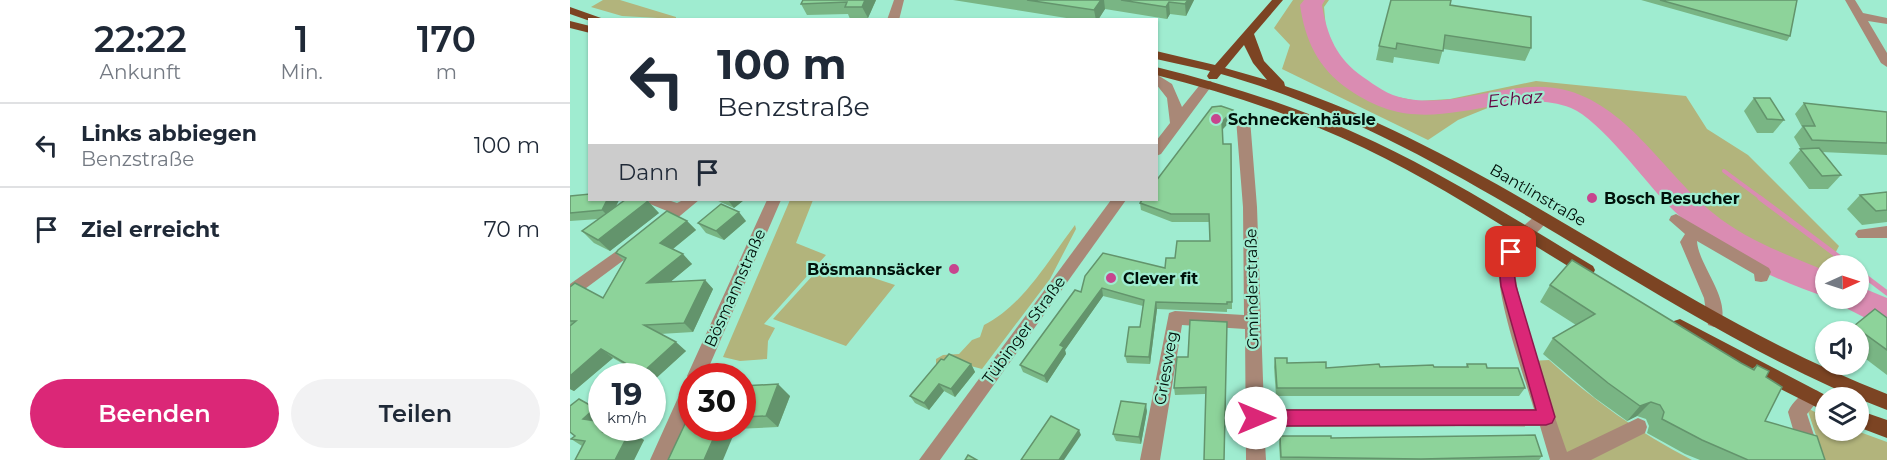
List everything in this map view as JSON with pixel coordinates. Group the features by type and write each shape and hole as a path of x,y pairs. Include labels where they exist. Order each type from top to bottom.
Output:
{"main road":[{"path":"1207,84 1278,0"},
{"path":"572,11 591,18"},
{"path":"570,24 588,29"},
{"path":"1248,34 1251,50 1259,64 1287,91"},
{"name":"Bantlinstraße","path":"1158,55 1218,69 1287,91 1388,134 1541,219 1714,320 1809,369 1887,402"},
{"path":"1158,72 1207,84 1293,112 1366,144 1423,173 1605,281"},
{"path":"1664,317 1815,399"},
{"path":"1691,333 1730,370"},
{"path":"1869,422 1887,429"}],"street":[{"path":"894,18 899,0"},
{"path":"1850,0 1887,63"},
{"path":"1859,16 1887,21"},
{"path":"1158,79 1166,85 1174,96 1177,124"},
{"path":"1158,148 1207,84"},
{"name":"Gminderstraße","path":"1243,119 1250,207 1256,460"},
{"path":"657,201 679,210"},
{"path":"570,293 692,201"},
{"name":"Bösmannstraße","path":"702,363 774,201"},
{"name":"Tübinger Straße","path":"929,460 1118,201"},
{"path":"1541,219 1507,258 1506,273 1560,460"},
{"path":"1676,220 1763,272 1761,276"},
{"path":"1694,232 1688,242 1712,298 1714,320"},
{"path":"1863,234 1887,232"},
{"name":"Griesweg","path":"1149,460 1175,318 1253,322"},
{"path":"1812,460 1797,412 1815,403"},
{"path":"1256,418 1546,417"},
{"path":"660,460 678,418"},
{"path":"1571,460 1638,427"}],"green space":[{"path":"603,0 620,0 676,18 622,16 591,7"},
{"path":"1293,0 1329,0 1324,7 1326,29 1340,59 1375,89 1393,96 1418,101 1450,99 1536,81 1686,96 1707,129 1748,155 1839,246 1834,255 1815,255 1815,291 1770,269 1690,221 1642,175 1606,128 1573,105 1540,99 1500,103 1458,120 1428,140 1282,69 1290,45 1274,28"},
{"path":"790,201 813,201 796,243 826,255 764,324 775,328 768,341 767,359 740,361 723,357"},
{"path":"1075,225 1076,229 1050,279 982,369 967,365 936,365 936,359 943,355 959,354 972,340 980,337 984,325 998,317 1023,294"},
{"path":"825,262 895,285 846,346 773,319"},
{"path":"1549,360 1617,415 1653,439 1692,460 1560,460 1530,361"},
{"path":"1807,408 1815,412 1815,432"},
{"path":"1869,435 1887,442 1887,460 1824,460 1818,441 1869,441"}],"building":[{"path":"803,0 865,0 862,7 845,7 847,2 801,4"},
{"path":"1027,0 1101,0 1094,10"},
{"path":"1121,0 1188,0 1185,4 1169,2 1166,7"},
{"path":"1391,0 1451,0 1450,5 1531,17 1531,48 1445,35 1443,51 1397,43 1396,49 1379,46"},
{"path":"1660,0 1797,0 1790,36"},
{"path":"1754,98 1770,98 1784,120 1767,119"},
{"path":"1804,103 1887,112 1887,143 1812,140 1803,126 1815,126"},
{"path":"1221,106 1233,110 1222,122 1223,144 1231,144 1232,302 1227,302 1227,304 1156,302 1149,357 1125,356 1129,327 1140,327 1144,300 1102,288 1060,345 1064,347 1044,376 1020,365 1075,290 1081,292 1085,276 1103,253 1165,268 1166,258 1175,258 1177,241 1210,241 1209,214 1171,214 1140,203 1141,201 1158,201 1158,178 1212,107"},
{"path":"1819,148 1841,175 1822,176 1800,149"},
{"path":"1887,192 1887,210 1876,211 1860,195"},
{"path":"588,194 588,201 606,201 602,210 570,213 570,196"},
{"path":"624,201 648,201 598,240 582,231"},
{"path":"721,204 739,212 716,231 698,223"},
{"path":"667,211 687,221 660,243 683,254 647,283 705,280 684,323 644,325 676,342 653,363 625,363 601,349 570,376 570,326 576,321 570,321 570,287 575,283 603,298 626,258 616,253"},
{"path":"1572,260 1741,363 1754,370 1757,365 1769,371 1766,377 1782,387 1765,421 1815,435 1815,441 1819,441 1825,460 1748,460 1662,419 1664,412 1660,405 1651,402 1640,406 1553,338 1595,314 1550,285"},
{"path":"1875,309 1887,318 1887,350 1869,337 1869,321 1860,321"},
{"path":"1190,320 1227,322 1224,460 1204,460 1206,387 1174,388 1177,357 1188,357"},
{"path":"949,354 971,364 951,389 939,384 924,403 910,396 941,359 944,360"},
{"path":"1275,358 1287,358 1287,363 1326,362 1326,368 1379,364 1380,367 1433,365 1434,367 1468,367 1467,364 1486,364 1487,368 1518,368 1525,388 1277,388"},
{"path":"778,384 766,416 756,416 756,385"},
{"path":"579,399 588,404 588,414 583,419 588,420 588,441 625,441 615,460 575,460 585,441 571,439 575,436 570,432 570,406"},
{"path":"1121,401 1146,404 1139,437 1113,434"},
{"path":"1051,416 1079,430 1059,460 1021,460"},
{"path":"1535,435 1542,456 1421,459 1281,457 1280,436 1331,436 1331,438"},
{"path":"678,439 678,441 712,441 704,460 668,460"},
{"path":"968,455 977,460 965,460"}],"waterway":[{"name":"Echaz","path":"1315,0 1311,5 1315,29 1322,47 1333,63 1350,79 1374,96 1397,105 1420,108 1443,107 1541,93 1580,103 1610,126 1678,198 1725,238 1752,254 1815,280"},
{"path":"1724,171 1762,199"},
{"path":"1760,198 1836,255"},
{"path":"1869,279 1887,293"},
{"name":"Echaz","path":"1869,304 1887,316"}],"place":[{"name":"Schneckenhäusle","path":"1216,119"},
{"name":"Bosch Besucher","path":"1592,198"},
{"name":"Bösmannsäcker","path":"954,269"},
{"name":"Clever fit","path":"1111,278"}],"route":[{"path":"1256,418 1546,417 1509,286 1506,266 1511,252"}]}
